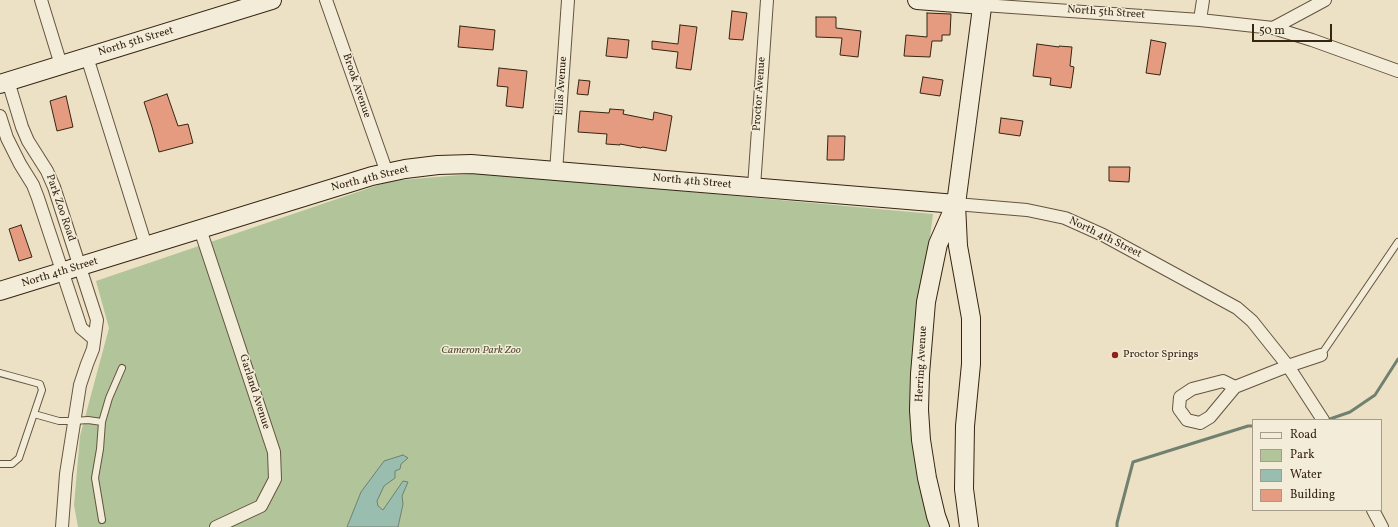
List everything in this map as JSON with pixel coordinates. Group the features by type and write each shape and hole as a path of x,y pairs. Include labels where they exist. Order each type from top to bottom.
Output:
{"main road":[{"name":"North 5th Street","path":"4,82 272,0"},
{"name":"North 5th Street","path":"917,0 983,2"},
{"name":"Herring Avenue","path":"969,527 964,489 965,426 971,364 971,318 958,246 956,204 983,2"},
{"name":"North 4th Street","path":"0,291 386,173 438,165 465,164 956,204"},
{"name":"Herring Avenue","path":"940,527 927,478 921,440 920,374 926,302 938,244 956,204"}],"street":[{"path":"41,0 61,65"},
{"name":"Brook Avenue","path":"326,0 386,173"},
{"name":"Ellis Avenue","path":"556,172 568,0"},
{"name":"Proctor Avenue","path":"754,187 767,0"},
{"path":"1200,20 1204,0"},
{"path":"1273,28 1325,0"},
{"name":"North 5th Street","path":"983,2 1200,20 1273,28 1312,40 1398,71"},
{"path":"87,57 146,246"},
{"name":"Park Zoo Road","path":"4,82 25,134 47,171 54,187 97,320 93,349 80,385 66,474 62,527"},
{"name":"Park Zoo Road","path":"0,116 7,138 38,198 81,328 94,339"},
{"name":"North 4th Street","path":"956,204 1027,210 1065,218 1103,235 1237,308 1252,321 1288,366 1322,419"},
{"name":"Garland Avenue","path":"200,229 274,452 275,479 261,506 216,527"},
{"path":"1235,387 1320,355"},
{"path":"1374,511 1382,527"}],"lane":[{"path":"1320,355 1398,242"},
{"path":"102,520 95,478 100,449 102,422 109,398 122,368"},
{"path":"0,373 40,384 42,390 19,458 12,464 0,464"},
{"path":"34,414 59,421 88,420 102,422"}],"green space":[{"name":"Cameron Park Zoo","path":"483,173 933,214 910,392 918,483 932,527 78,527 74,505 80,436 109,328 96,281 390,181"}],"water":[{"path":"403,455 408,458 401,464 400,469 395,471 395,478 384,486 377,501 378,506 383,510 403,481 408,482 402,496 403,504 398,527 347,527 361,492 384,461"}],"building":[{"path":"732,11 747,13 743,40 729,39"},
{"path":"927,13 951,14 950,35 942,35 942,41 932,41 930,57 904,56 906,35 927,37"},
{"path":"816,17 836,17 836,28 861,31 858,57 840,55 842,38 816,37"},
{"path":"680,25 697,27 691,70 676,68 678,52 652,49 652,41 678,44"},
{"path":"460,26 495,30 493,50 458,47"},
{"path":"608,38 629,40 627,58 606,56"},
{"path":"1151,40 1166,43 1160,75 1146,73"},
{"path":"1037,44 1072,47 1070,66 1074,67 1071,88 1050,85 1051,78 1033,76"},
{"path":"499,68 527,71 523,108 506,106 508,87 497,86"},
{"path":"923,77 943,80 940,96 920,93"},
{"path":"579,80 590,81 588,95 577,94"},
{"path":"167,94 178,126 188,124 193,143 159,152 144,102"},
{"path":"66,96 73,127 57,131 50,101"},
{"path":"610,109 624,110 623,114 653,120 654,112 672,116 666,151 620,144 606,144 607,134 578,132 580,111 609,113"},
{"path":"1001,118 1023,121 1020,136 999,133"},
{"path":"828,136 845,136 844,160 827,160"},
{"path":"1109,167 1130,167 1129,182 1109,181"},
{"path":"21,225 32,257 19,261 9,229"}],"waterway":[{"path":"1330,419 1350,412 1375,395 1398,359"},
{"path":"1117,527 1133,462 1252,426"}],"place":[{"name":"Proctor Springs","path":"1115,355"}]}
